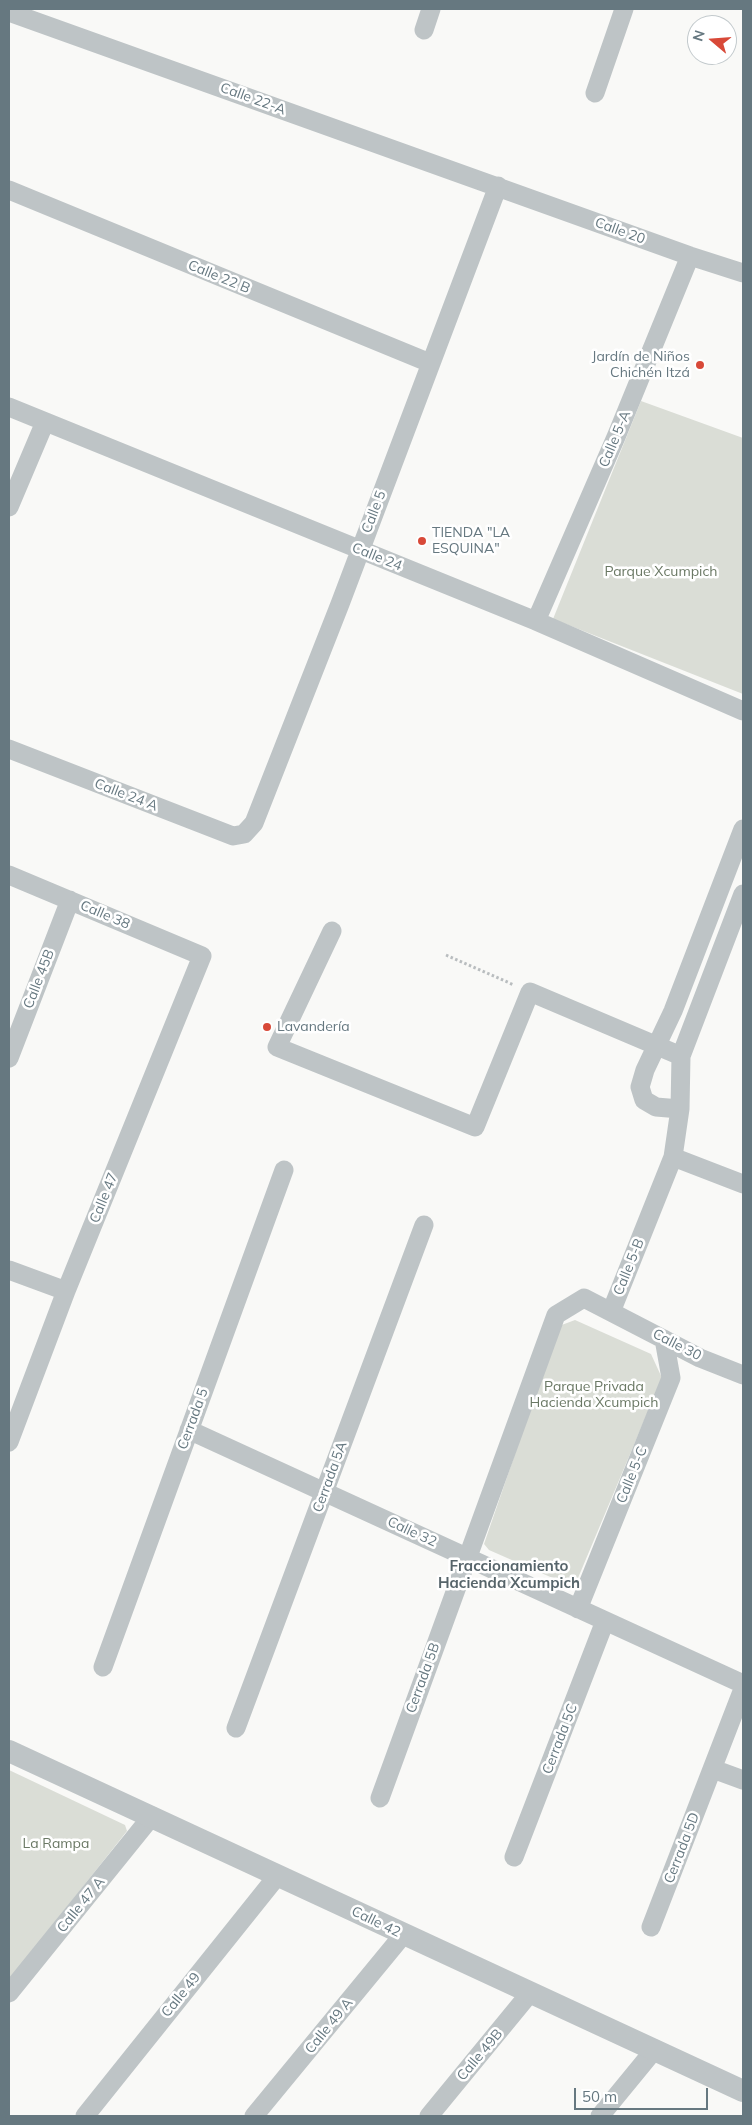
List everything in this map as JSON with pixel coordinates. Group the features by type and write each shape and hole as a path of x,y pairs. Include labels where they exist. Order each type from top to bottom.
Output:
{"street":[{"path":"424,30 431,9"},
{"path":"595,93 624,9"},
{"name":"Calle 22-A","path":"9,12 498,186"},
{"name":"Calle 20","path":"498,186 690,256 743,273"},
{"name":"Calle 5","path":"244,834 254,824 498,186"},
{"name":"Calle 22 B","path":"9,190 430,363"},
{"name":"Calle 5-A","path":"536,621 616,437 690,256"},
{"name":"Calle 24","path":"9,407 536,621 743,711"},
{"path":"9,507 44,422"},
{"name":"Calle 24 A","path":"9,749 233,836 244,834"},
{"path":"680,1109 656,1107 644,1100 640,1087 645,1070 673,1011 743,829"},
{"name":"Calle 38","path":"9,875 202,956"},
{"name":"Calle 5-B","path":"467,1558 556,1315 584,1298 611,1312 673,1157 680,1109 681,1056 743,894"},
{"name":"Calle 45B","path":"9,1058 70,900"},
{"path":"332,932 277,1047 475,1127 530,992 681,1056"},
{"name":"Calle 47","path":"9,1442 66,1291 202,956"},
{"path":"673,1157 743,1184"},
{"name":"Cerrada 5","path":"102,1667 284,1170"},
{"name":"Cerrada 5A","path":"236,1728 424,1225"},
{"path":"9,1270 66,1291"},
{"name":"Calle 30","path":"611,1312 700,1358 743,1375"},
{"name":"Calle 5-C","path":"578,1609 672,1378 664,1339"},
{"name":"Calle 32","path":"189,1430 743,1684"},
{"name":"Cerrada 5B","path":"380,1798 467,1558"},
{"name":"Cerrada 5C","path":"514,1857 605,1621"},
{"path":"743,1689 713,1768 743,1780"},
{"name":"Calle 42","path":"9,1751 743,2091"},
{"name":"Cerrada 5D","path":"651,1927 713,1768"},
{"name":"Calle 47 A","path":"9,1993 152,1816"},
{"name":"Calle 49","path":"85,2116 278,1875"},
{"name":"Calle 49 A","path":"254,2116 403,1935"},
{"name":"Calle 49B","path":"429,2116 530,1993"},
{"path":"600,2116 656,2050"}],"path":[{"path":"446,956 530,992"}],"green space":[{"name":"Parque Xcumpich","path":"641,401 743,438 743,694 553,619"},
{"name":"Parque Privada Hacienda Xcumpich","path":"575,1320 651,1354 662,1378 578,1578 564,1583 489,1550 484,1544 559,1326"},
{"name":"La Rampa","path":"9,1770 125,1825 127,1831 9,1980"}],"place":[{"name":"Jardín de Niños Chichén Itzá","path":"700,365"},
{"name":"TIENDA \"LA ESQUINA\"","path":"422,541"},
{"name":"Lavandería","path":"267,1027"}],"district":[{"name":"Fraccionamiento Hacienda Xcumpich","path":"509,1574"}]}
